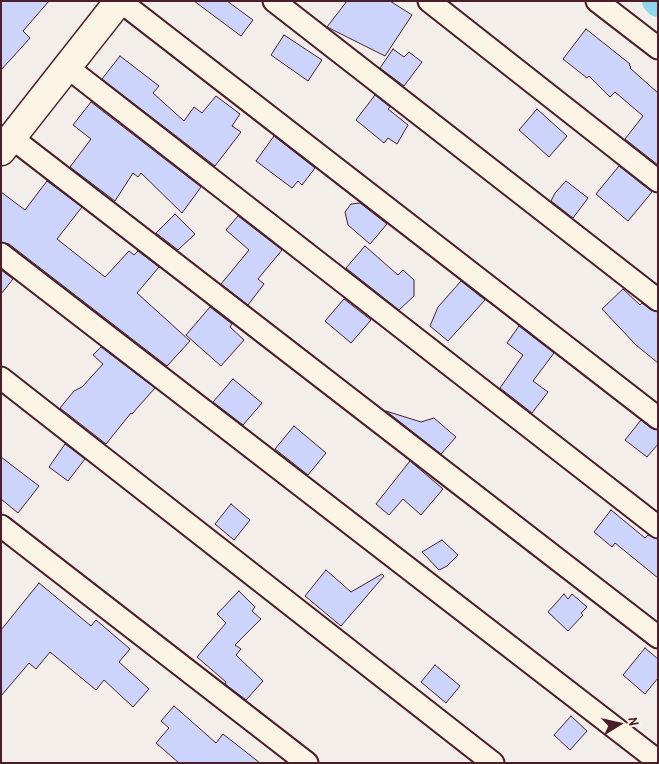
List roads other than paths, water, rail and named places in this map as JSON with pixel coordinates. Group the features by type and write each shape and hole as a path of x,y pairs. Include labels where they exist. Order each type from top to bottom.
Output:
{"main road":[{"path":"6,144 119,1"}],"street":[{"path":"119,1 658,418"},
{"path":"274,1 658,300"},
{"path":"429,1 658,181"},
{"path":"597,1 658,48"},
{"path":"67,67 658,527"},
{"path":"6,144 658,637"},
{"path":"1,254 658,760"},
{"path":"1,378 493,763"},
{"path":"1,526 307,763"}],"waterway":[{"path":"655,1 658,4"}]}
